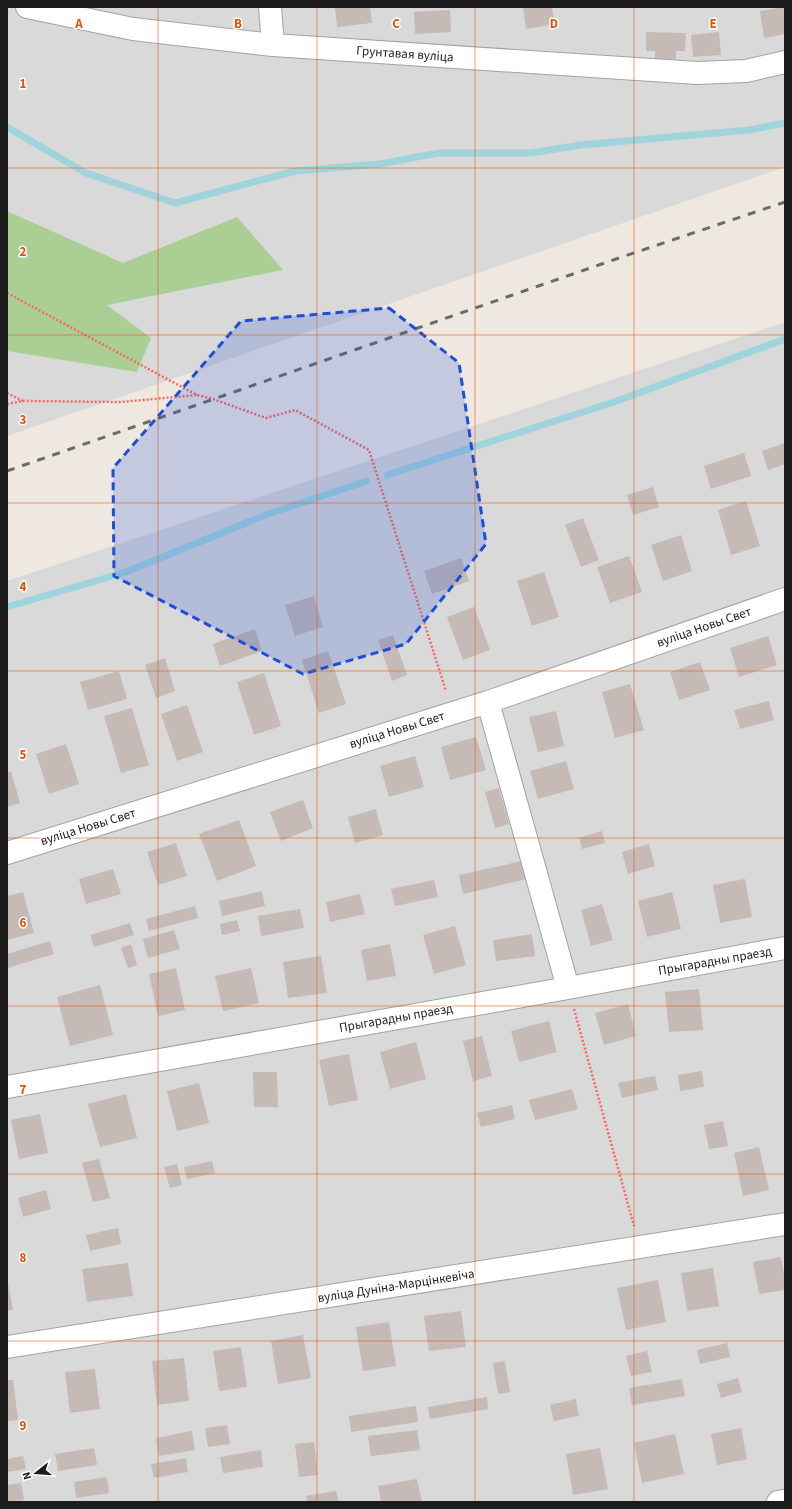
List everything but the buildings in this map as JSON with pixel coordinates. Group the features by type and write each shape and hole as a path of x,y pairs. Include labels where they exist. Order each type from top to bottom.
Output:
{"street":[{"name":"Грунтавая вуліца","path":"26,7 133,29 273,45 697,74 746,71 785,62"},
{"path":"270,7 273,45"},
{"name":"вуліца Новы Свет","path":"7,853 488,702 785,599"},
{"path":"488,702 568,988"},
{"name":"Прыгарадны праезд","path":"7,1087 568,988 785,948"},
{"name":"вуліца Дуніна-Марцінкевіча","path":"7,1347 785,1224"},
{"path":"778,1502 785,1501"}],"path":[{"path":"7,293 197,395 213,399 266,418 295,410 370,450 453,713"},
{"path":"7,393 23,401"},
{"path":"7,404 23,401 121,402 197,395"},
{"path":"568,988 640,1247"}],"highlighted area":[{"path":"389,308 459,363 486,544 406,644 303,674 114,576 113,468 241,321"}],"shaded area":[{"path":"7,7 785,7 785,167 7,436"},
{"path":"785,322 785,1502 7,1502 7,581"}],"green space":[{"path":"7,211 123,263 237,217 283,270 107,305 151,338 137,372 7,351"}],"waterway":[{"path":"7,127 86,173 175,203 295,171 380,164 438,153 530,153 581,145 749,130 785,123"},
{"path":"387,475 614,402 785,339"},
{"path":"7,607 126,572 268,514 367,481"}],"railway":[{"path":"7,471 616,259 785,202"}]}
